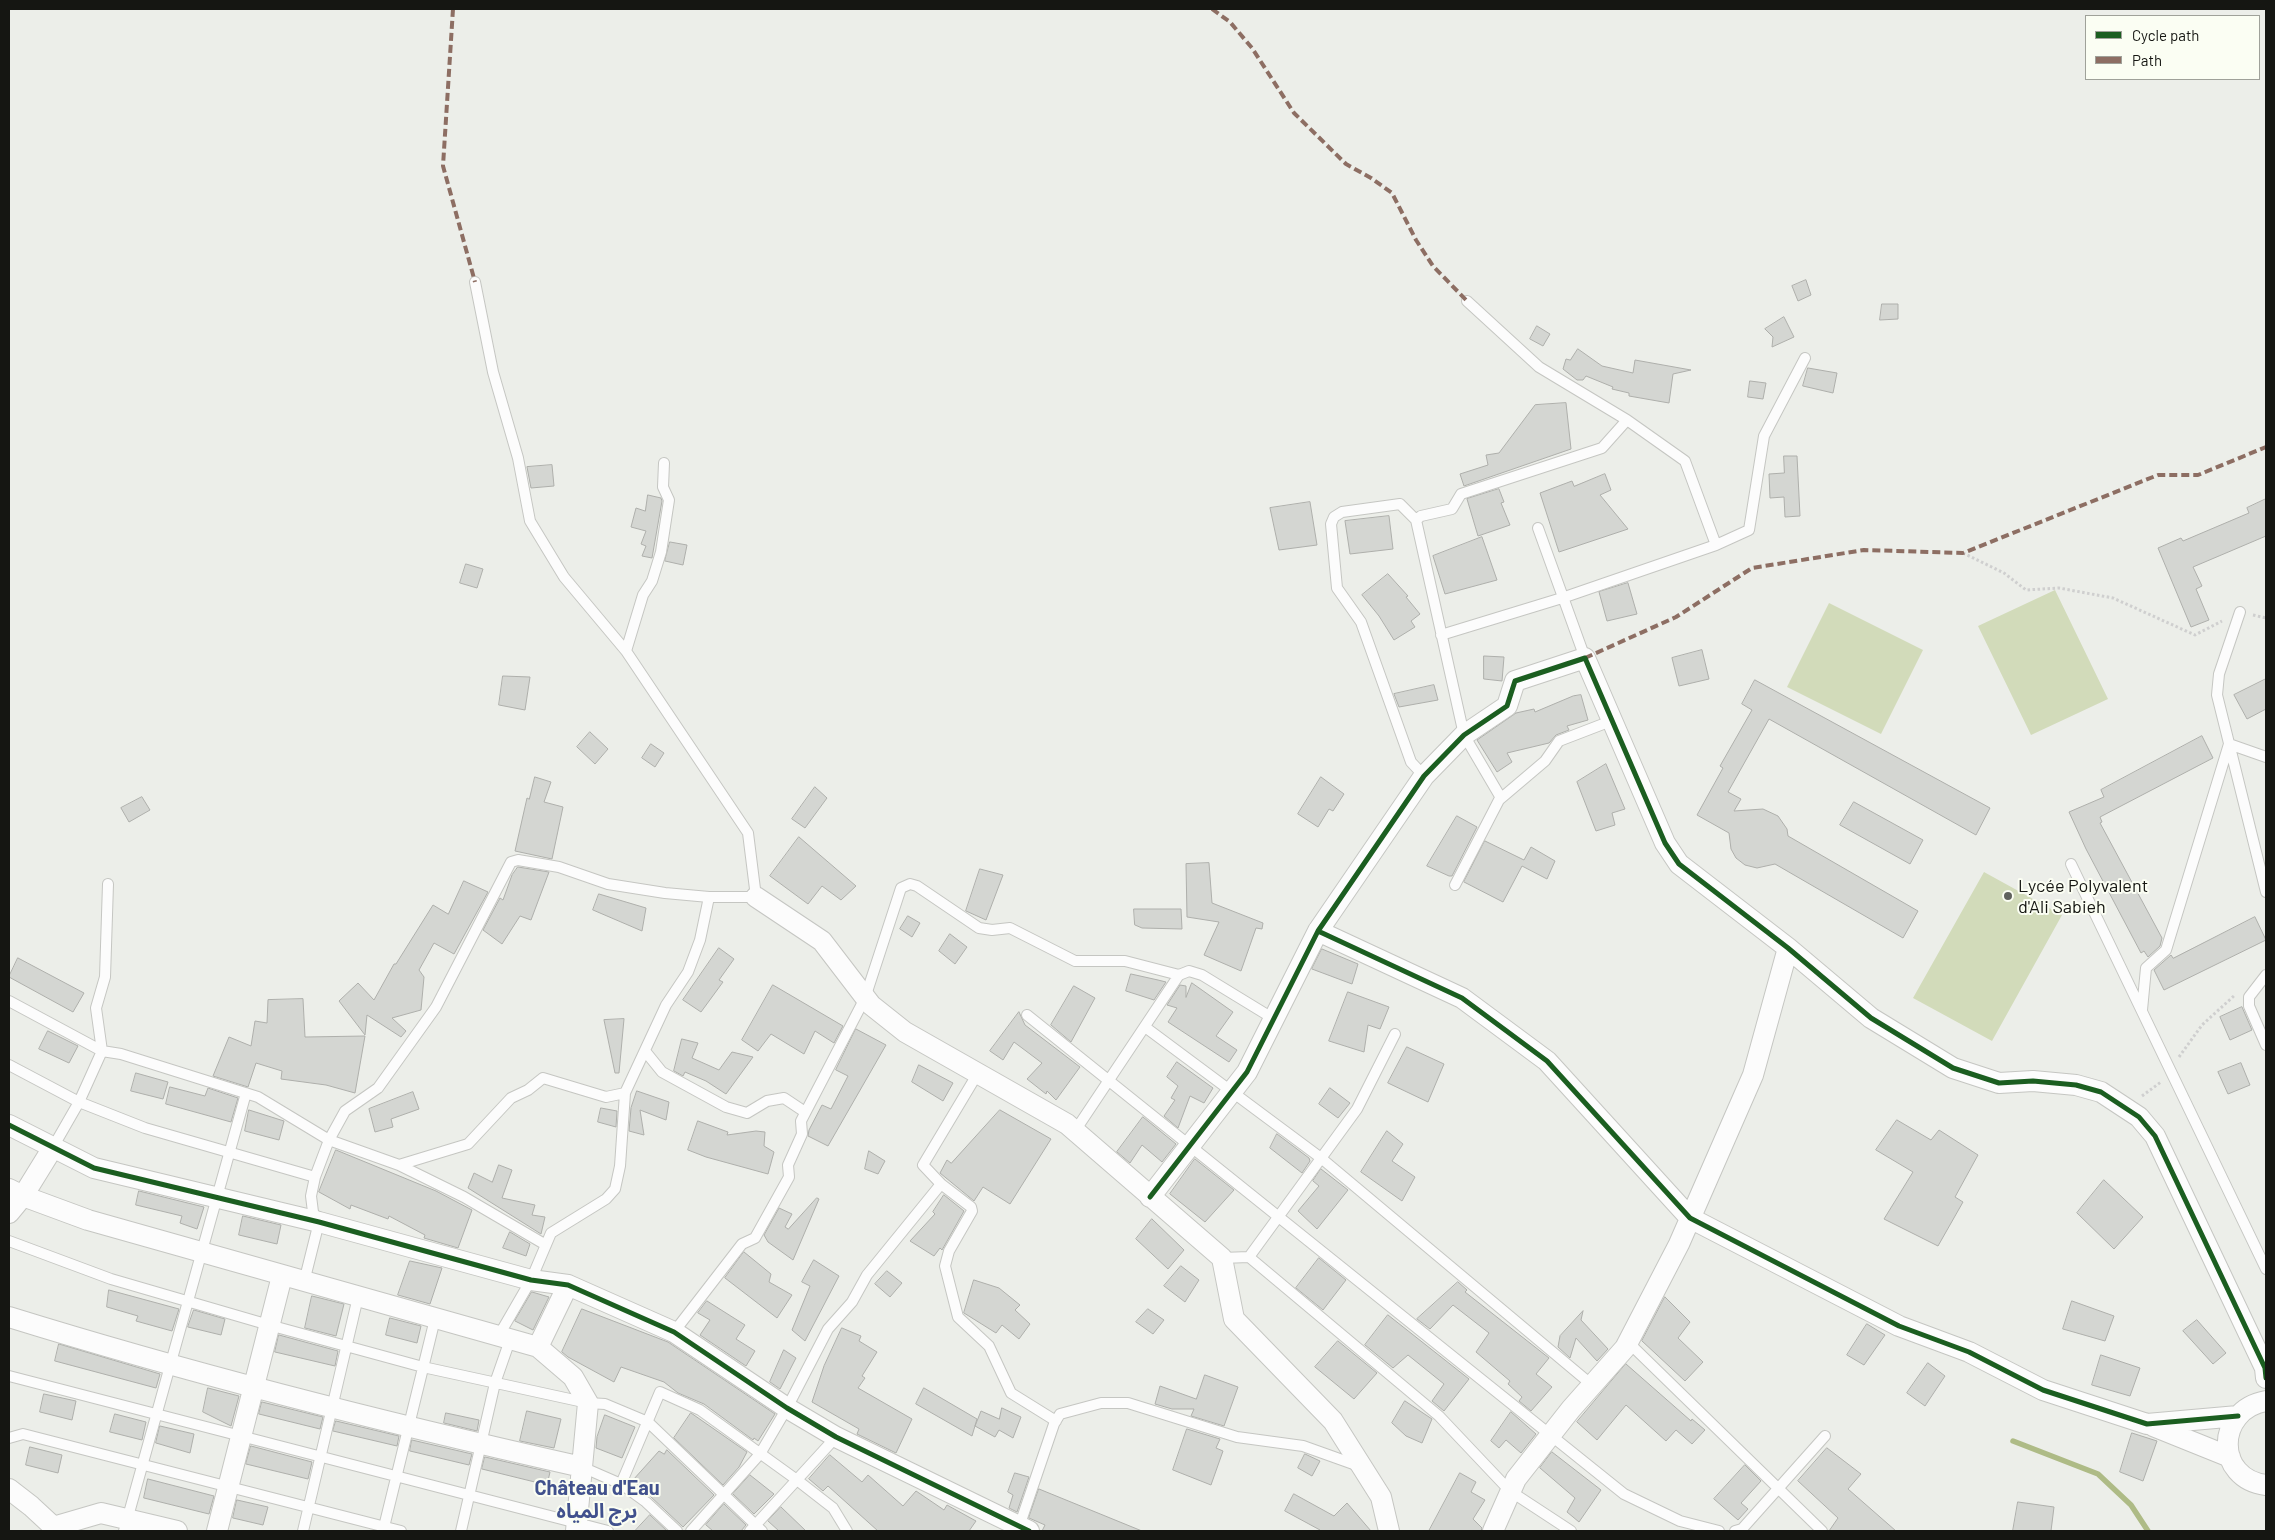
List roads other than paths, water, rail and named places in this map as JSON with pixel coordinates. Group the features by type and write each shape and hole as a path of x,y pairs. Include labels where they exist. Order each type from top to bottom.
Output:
{"street":[{"path":"1150,1197 1247,1072 1318,931 1424,776 1464,735 1507,706 1515,681 1585,658 1610,721 1665,843 1679,864 1788,948 1871,1018 1953,1068 1999,1083 2034,1081 2076,1085 2101,1092 2139,1117 2155,1136 2265,1368 2266,1378"},
{"path":"756,897 822,941 865,998 905,1032 1067,1124 1222,1258 1234,1319 1333,1421 1381,1497 1389,1531"},
{"path":"1318,931 1462,998 1547,1061 1690,1218 1899,1326 1969,1352 2043,1390 2147,1424 2230,1457"},
{"path":"1492,1531 1516,1479 1550,1435 1628,1342 1690,1218 1754,1074 1788,948"},
{"path":"9,1124 52,1148 94,1168 318,1222 531,1280 568,1285 674,1332 787,1408 836,1437 1015,1528"},
{"path":"9,1213 16,1193 52,1148"},
{"path":"16,1193 88,1220 538,1347 573,1377 588,1403 578,1527"},
{"path":"217,1531 282,1276"},
{"path":"538,1347 568,1285"},
{"path":"9,1317 254,1386 480,1444 582,1467"},
{"path":"2266,1401 2245,1409 2238,1416 2229,1431 2227,1444 2236,1470 2246,1479 2266,1485"},
{"path":"2147,1424 2238,1416"},
{"path":"9,1489 56,1529 101,1513 126,1525 176,1531"}],"lane":[{"path":"304,1282 318,1222 311,1202 316,1176 329,1140 345,1111 378,1088 436,1007 512,862 518,860 559,867 608,884 665,893 708,897 756,897 748,833 626,651 564,577 530,521 518,458 493,372 475,282"},
{"path":"1467,301 1540,367 1627,420 1685,461 1716,545"},
{"path":"1441,635 1562,598 1716,545 1749,530 1764,436 1805,358"},
{"path":"1416,520 1421,516 1452,509 1461,494 1602,448 1627,420"},
{"path":"626,651 643,595 652,581 661,552 669,500 663,487 664,463"},
{"path":"1424,776 1411,762 1361,622 1337,588 1331,524 1334,517 1342,512 1400,504 1416,520 1464,735 1501,798"},
{"path":"1538,528 1585,658"},
{"path":"2240,612 2219,674 2217,694 2266,892"},
{"path":"1455,885 1501,798 1545,760 1560,741 1610,721"},
{"path":"2229,744 2266,757"},
{"path":"2142,1011 2146,968 2166,950 2229,744"},
{"path":"2072,864 2266,1269"},
{"path":"52,1148 79,1102 102,1051 96,1008 105,977 108,884"},
{"path":"674,1332 742,1244 755,1238 789,1177 788,1165 802,1134 801,1121 865,998 901,888 910,884 917,886 979,928 992,930 1010,928 1074,961 1125,961 1179,975"},
{"path":"461,1531 504,1338 551,1233 606,1199 615,1190 620,1166 625,1093 666,1005 688,972 700,940 708,897"},
{"path":"1075,1131 1179,975 1189,971 1202,975 1274,1019"},
{"path":"2266,975 2248,997 2249,1006 2266,1045"},
{"path":"9,1001 102,1051 121,1054 258,1097 329,1140 399,1165 464,1197 546,1245"},
{"path":"1026,1015 1624,1494 1680,1521 1719,1531"},
{"path":"1145,1027 1321,1158 1592,1385"},
{"path":"1249,1257 1357,1109 1395,1034"},
{"path":"644,1051 662,1072 726,1107 747,1113 766,1100 784,1098 806,1112"},
{"path":"9,1065 79,1102 145,1128 316,1176"},
{"path":"978,1073 923,1165 941,1184 971,1207 972,1211 949,1252 945,1266 958,1317 989,1346 1011,1393 1056,1421"},
{"path":"399,1165 468,1144 511,1098 528,1090 543,1078 606,1097 625,1093"},
{"path":"126,1525 246,1093"},
{"path":"691,1531 760,1454 787,1408 828,1329 852,1302 867,1274 941,1184"},
{"path":"9,1241 111,1279 269,1325 423,1367 588,1403 605,1404 648,1422 724,1494 756,1529 836,1437"},
{"path":"1222,1258 1249,1257 1439,1416 1510,1491 1571,1531"},
{"path":"303,1531 358,1297"},
{"path":"383,1529 435,1319"},
{"path":"1628,1342 1822,1531"},
{"path":"9,1376 578,1527 608,1531"},
{"path":"621,1484 660,1392 700,1410 797,1480 833,1508 847,1531"},
{"path":"1015,1528 1060,1414 1101,1403 1128,1404 1237,1437 1303,1446 1362,1467"},
{"path":"9,1438 23,1434 383,1529 401,1531"},
{"path":"1735,1531 1742,1529 1825,1436"},
{"path":"582,1467 621,1484 646,1502 677,1531"}],"waterway":[{"path":"2013,1441 2098,1474 2131,1505 2148,1531"}],"place":[{"name":"Lycée Polyvalent d'Ali Sabieh","path":"2008,896"}],"district":[{"name":"Château d'Eau برج المياه","path":"597,1500"}]}
